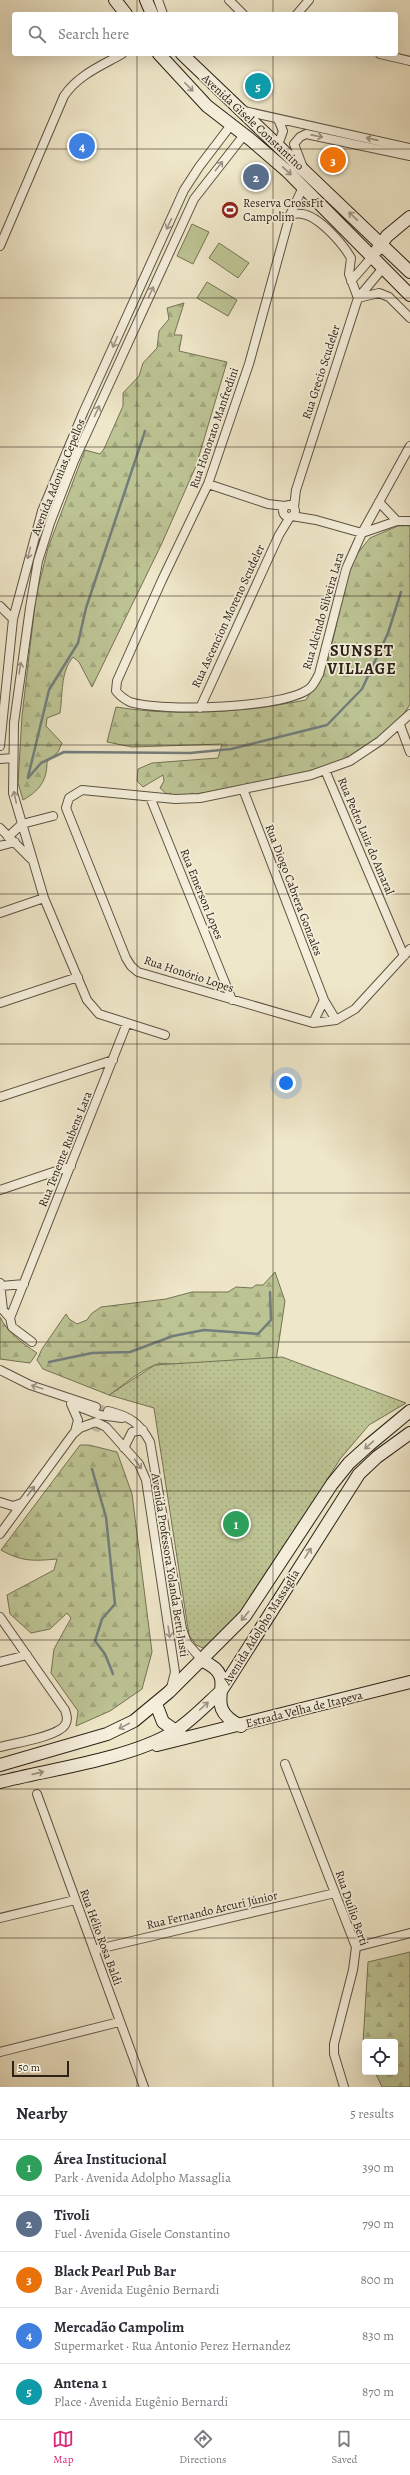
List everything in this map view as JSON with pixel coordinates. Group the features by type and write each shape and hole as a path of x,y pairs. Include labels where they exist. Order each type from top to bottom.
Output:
{"main road":[{"path":"146,0 158,12"},
{"path":"117,1 125,12"},
{"name":"Avenida Gisele Constantino","path":"161,56 207,106 288,172 410,296"},
{"name":"Avenida Gisele Constantino","path":"184,56 198,71 244,111 410,272"},
{"path":"244,135 252,135 274,147 278,145"},
{"path":"372,257 387,236 410,217"},
{"name":"Avenida Adolpho Massaglia","path":"0,1765 107,1734 134,1720 156,1704 203,1661 230,1633 257,1600 345,1468 387,1429 410,1411"},
{"name":"Avenida Adolpho Massaglia","path":"0,1782 132,1750 174,1731 221,1691 359,1474 410,1433"},
{"path":"203,1661 212,1665 220,1672 222,1682 219,1703 224,1715 241,1726"},
{"name":"Estrada Velha de Itapeva","path":"132,1750 241,1726 410,1682"},
{"path":"156,1704 163,1722 174,1731 187,1736 197,1736"}],"street":[{"path":"158,0 160,12"},
{"path":"229,0 241,12"},
{"path":"299,12 309,0"},
{"path":"0,246 64,96 72,84 118,56"},
{"path":"389,56 410,61"},
{"path":"244,111 410,148"},
{"path":"278,119 283,131 278,145"},
{"name":"Avenida Adonias Cepellos","path":"0,746 1,719 13,619 31,544 60,466 170,221 193,176 231,126"},
{"path":"303,168 294,144 300,136 306,134 410,156"},
{"name":"Avenida Adonias Cepellos","path":"165,1035 99,1014 87,1000 44,898 13,793 14,723 38,561 50,523 74,460 194,199 244,135"},
{"path":"218,142 230,151"},
{"path":"193,176 204,185"},
{"name":"Rua Honorato Manfredini","path":"116,691 117,681 162,580 208,484 249,364 290,215 303,187"},
{"path":"290,215 302,214 310,217 340,241 351,258 349,274 358,298 379,293 389,297 410,318"},
{"path":"351,281 372,257"},
{"name":"Rua Grecio Scudeler","path":"289,511 358,298 383,268"},
{"name":"Rua Alcindo Silveira Lara","path":"116,691 122,697 131,702 200,708 269,702 293,696 311,687 319,674 346,569 362,533 410,446"},
{"path":"208,484 316,520 362,533 397,522 410,521"},
{"path":"380,502 397,522"},
{"name":"Rua Ascencion Moreno Scudeler","path":"200,708 289,511"},
{"path":"0,606 13,619"},
{"path":"150,797 175,799 200,798 325,770 350,761 380,742 400,725 410,714"},
{"path":"1,719 14,723"},
{"path":"400,725 410,752"},
{"path":"0,758 13,758"},
{"name":"Rua Pedro Luiz do Amaral","path":"325,770 407,952"},
{"name":"Rua Diogo Cabrera Gonzales","path":"243,789 324,1000 336,1020"},
{"name":"Rua Honório Lopes","path":"150,797 82,790 69,798 66,808 131,966 138,972 313,1023 336,1020"},
{"name":"Rua Emerson Lopes","path":"150,797 232,1000"},
{"path":"0,846 5,835 22,824 53,816"},
{"path":"5,835 33,862"},
{"path":"0,913 44,898"},
{"path":"336,1020 355,1009 407,952"},
{"path":"0,1003 78,977"},
{"path":"313,1023 324,1000"},
{"name":"Rua Tenente Rubens Lara","path":"10,1318 127,1023"},
{"path":"0,1097 113,1060"},
{"path":"0,1190 71,1166"},
{"path":"24,1284 0,1284 3,1310 10,1318 12,1327 32,1342"},
{"path":"0,1370 30,1385 96,1407"},
{"path":"51,1392 100,1415 131,1418"},
{"path":"70,1402 78,1420 73,1434"},
{"path":"108,1411 131,1418"},
{"name":"Avenida Professora Yolanda Berti Justi","path":"131,1418 143,1430 150,1442 182,1629 187,1643 203,1661"},
{"path":"1,1531 73,1434 90,1423 99,1422 112,1435"},
{"path":"82,1427 92,1426"},
{"path":"387,1429 397,1442"},
{"path":"103,1430 112,1435"},
{"path":"124,1448 128,1437 132,1432 143,1430"},
{"name":"Avenida Professora Yolanda Berti Justi","path":"112,1435 139,1464 146,1480 175,1672 169,1692"},
{"path":"0,1502 13,1506 22,1503"},
{"path":"0,1617 65,1710 67,1718 65,1725 56,1732 0,1747"},
{"path":"0,1662 27,1655"},
{"name":"Rua Duílio Berti","path":"285,1764 356,1947 354,1970 334,2044 334,2054 344,2087"},
{"name":"Rua Hélio Rosa Baldi","path":"37,1794 144,2087"},
{"name":"Rua Fernando Arcuri Júnior","path":"94,1950 335,1893"},
{"path":"0,1918 75,1900"},
{"path":"356,1947 410,1934"},
{"path":"0,2052 119,2022"}],"green space":[{"path":"192,224 209,232 193,264 177,256"},
{"path":"219,243 249,263 238,278 209,258"},
{"path":"207,282 237,300 228,316 197,298"},
{"path":"184,303 174,335 182,335 179,351 227,362 196,466 162,543 92,687 79,662 73,657 69,663 64,677 60,713 47,718 46,726 62,743 58,752 47,762 46,775 41,785 34,793 23,800 18,783 22,716 36,596 48,548 85,450 100,454 104,449 123,406 123,393 139,376 143,363 157,348 159,331 169,319 167,308"},
{"path":"400,525 410,526 410,704 399,720 383,736 365,750 338,763 289,776 219,790 194,794 168,795 160,788 164,781 163,775 143,787 137,781 138,769 152,763 218,758 222,744 132,747 107,742 116,707 164,712 211,712 259,708 306,700 328,661 348,575 356,555 370,538"},
{"path":"275,1272 285,1301 276,1361 162,1363 138,1374 109,1395 43,1369 37,1360 42,1349 66,1314 69,1319 77,1324 87,1320 91,1314 101,1307 166,1299 192,1292 228,1292 236,1287 252,1288 256,1285 263,1285"},
{"path":"0,1317 11,1333 37,1353 30,1363 0,1359"},
{"path":"282,1357 406,1403 369,1425 340,1459 260,1588 237,1619 211,1647 203,1648 196,1645 189,1635 154,1408 109,1395 155,1365"},
{"path":"80,1445 89,1445 117,1452 132,1494 152,1652 142,1689 110,1711 76,1726 78,1711 51,1673 54,1649 71,1618 67,1613 50,1629 31,1633 10,1614 7,1595 54,1570 57,1559 28,1560 15,1557 1,1550"},
{"path":"410,1952 410,2087 382,2087 376,2075 398,2075 398,2039 363,2039 368,1962"}],"waterway":[{"path":"28,777 49,690 78,643 86,608 145,431"},
{"path":"28,778 41,763 64,752 190,753 231,749 327,725 362,689 388,633 401,592"},
{"path":"49,1362 92,1353 130,1352 173,1336 204,1330 258,1334 271,1320 270,1292"},
{"path":"92,1469 106,1517 115,1604 102,1619 95,1641 105,1654 113,1674"}],"tunnel":[{"path":"96,1407 108,1411"},
{"path":"93,1426 103,1430"}],"place":[{"name":"Antena 1","path":"258,86"},
{"name":"Mercadão Campolim","path":"82,146"},
{"name":"Black Pearl Pub Bar","path":"333,160"},
{"name":"Tivoli","path":"256,177"},
{"name":"Reserva CrossFit Campolim","path":"230,210"},
{"name":"Área Institucional","path":"236,1524"}],"district":[{"name":"SUNSET VILLAGE","path":"362,660"}]}
